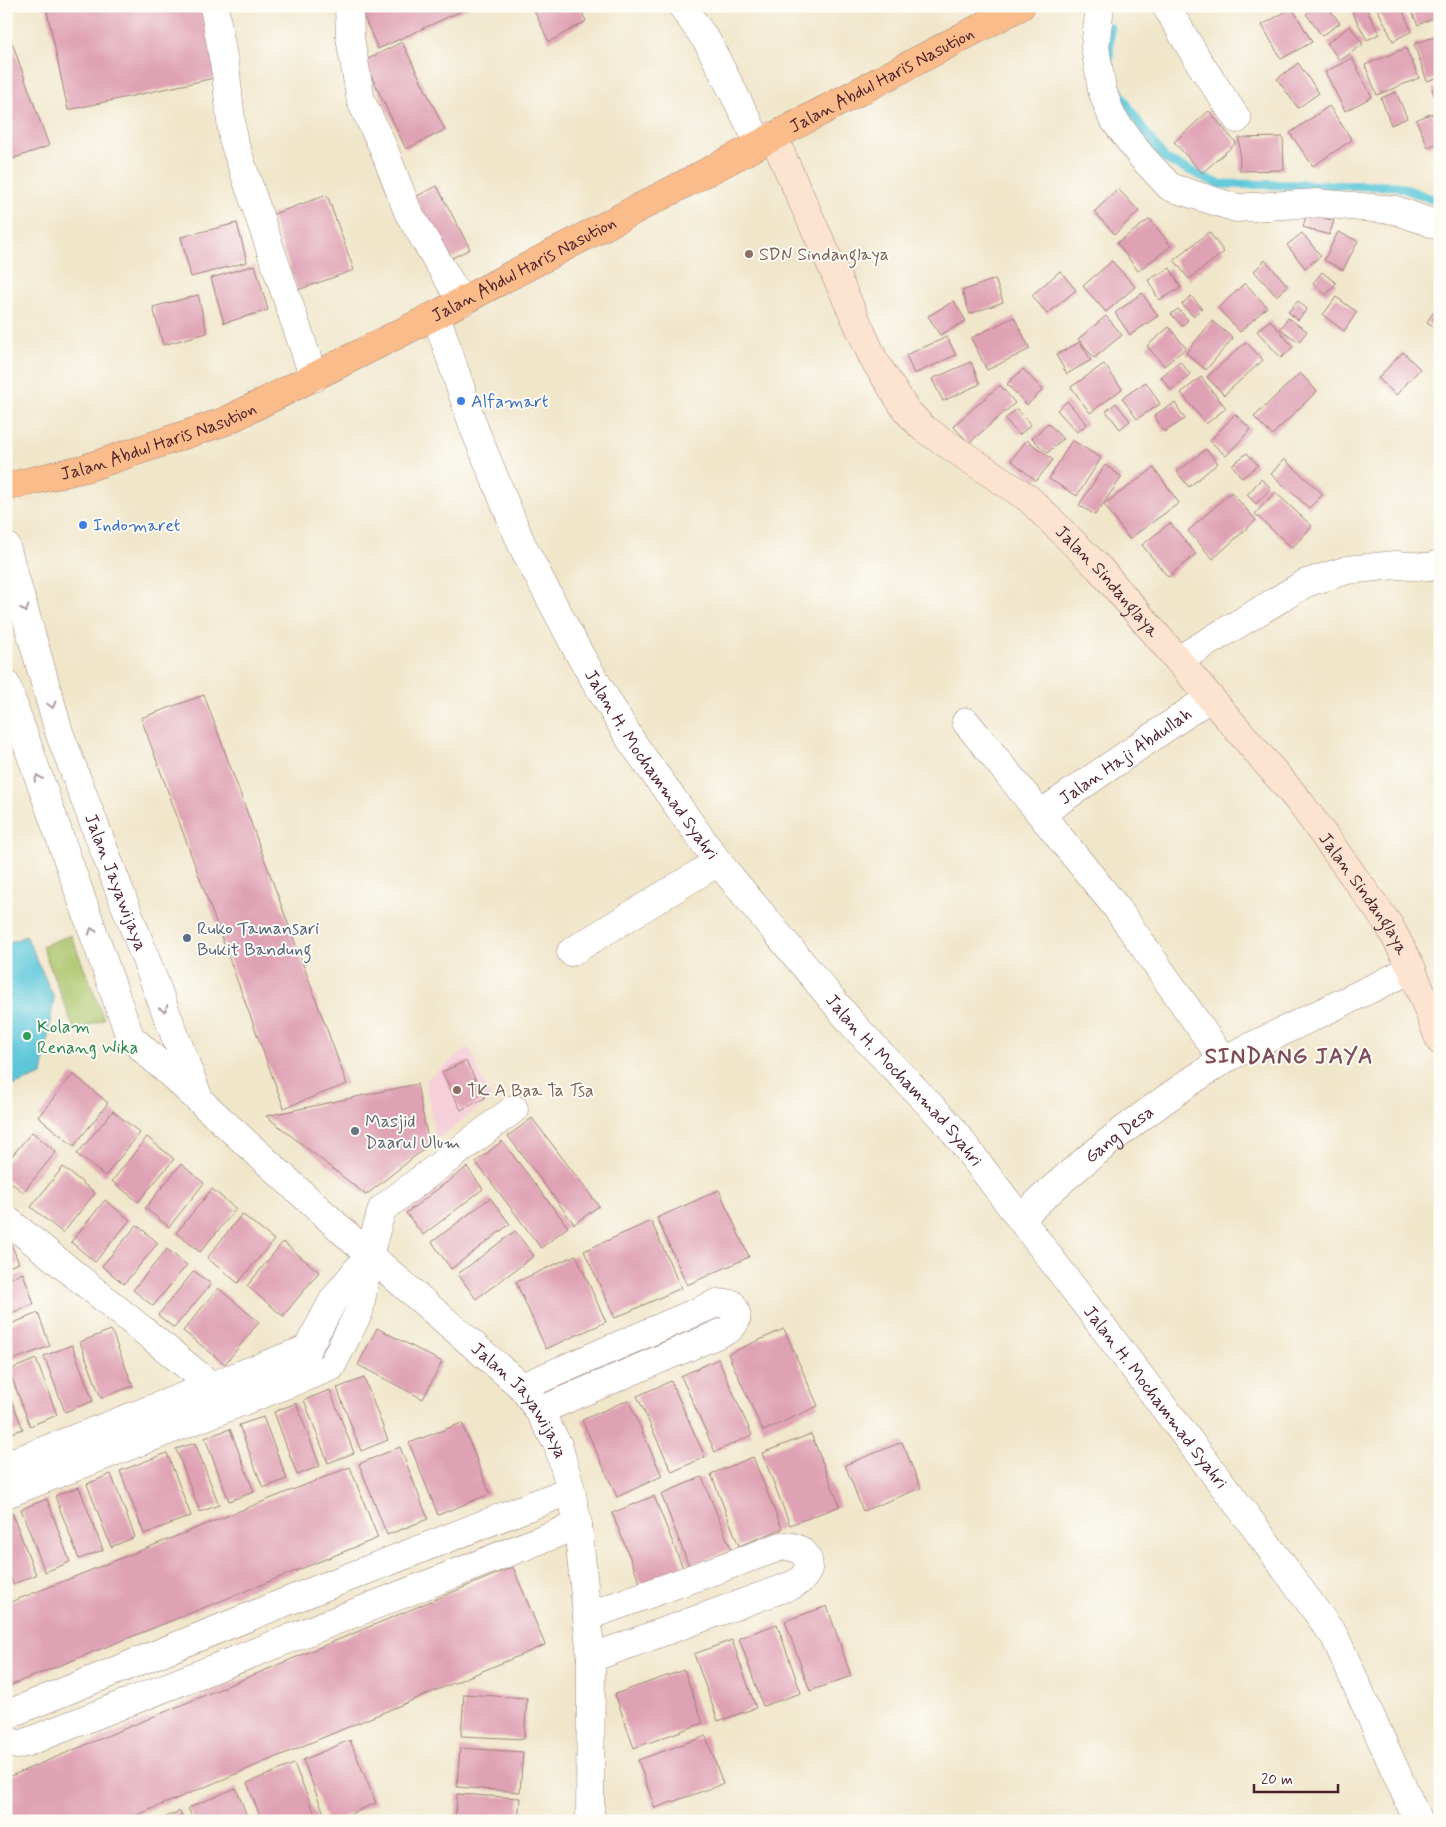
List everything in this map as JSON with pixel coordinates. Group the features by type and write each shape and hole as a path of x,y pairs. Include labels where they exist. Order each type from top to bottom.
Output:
{"highway":[{"name":"Jalan Abdul Haris Nasution","path":"6,486 86,468 226,421 436,316 1021,6"}],"street":[{"path":"214,6 226,74 233,139 314,378"},
{"path":"349,6 350,37 361,101 383,147 408,212 462,302"},
{"path":"682,6 708,43 766,140"},
{"path":"1100,6 1095,47 1102,90 1112,117 1141,156 1170,187 1236,208 1317,203 1375,208 1395,210 1440,226"},
{"path":"1166,6 1199,62 1237,119"},
{"name":"Jalan Sindanglaya","path":"766,140 874,360 906,410 923,428 1029,499 1099,568 1299,801 1389,925 1412,969 1440,1041"},
{"name":"Jalan H. Mochammad Syahri","path":"436,316 474,428 522,545 581,657 632,742 718,862 856,1028 949,1125 1239,1506 1335,1637 1418,1821"},
{"name":"Jalan Jayawijaya","path":"6,546 59,732 200,1103"},
{"path":"1178,660 1306,583 1347,570 1395,565 1428,567 1440,564"},
{"name":"Jalan Jayawijaya","path":"6,684 130,1037 200,1103 369,1255 522,1387 539,1411 558,1444 571,1490 578,1525 588,1616 591,1658 590,1821"},
{"name":"Jalan Haji Abdullah","path":"1042,813 1210,698"},
{"path":"966,722 1042,813 1116,907 1223,1060"},
{"path":"571,952 718,862"},
{"name":"Gang Desa","path":"1021,1218 1062,1178 1102,1145 1223,1060 1412,969"},
{"path":"6,1494 331,1367 359,1312 369,1255 382,1209 514,1109"},
{"path":"6,1218 234,1405"},
{"path":"6,1465 307,1349 334,1299 369,1255"},
{"path":"522,1387 718,1303 732,1304 736,1311 738,1318 728,1330 539,1411"},
{"path":"6,1715 282,1603 571,1490"},
{"path":"6,1739 17,1745 25,1744 296,1635 578,1525"},
{"path":"588,1616 782,1546 799,1548 806,1555 809,1563 808,1572 803,1580 795,1584 591,1658"},
{"path":"282,1603 296,1635"}],"shaded area":[{"name":"TK A Baa Ta Tsa","path":"469,1047 491,1098 436,1140 425,1081"}],"green space":[{"path":"71,935 104,1019 75,1031 42,946"}],"water":[{"name":"Kolam Renang Wika","path":"26,936 54,998 42,1075 6,1088 6,944"}],"building":[{"path":"46,6 203,6 219,77 68,110"},
{"path":"383,6 472,6 378,49 363,15"},
{"path":"532,6 579,6 586,21 549,42"},
{"path":"1317,6 1327,6 1340,23 1322,36 1306,14"},
{"path":"1365,6 1379,34 1367,40 1352,12"},
{"path":"1376,6 1400,6 1412,31 1393,41"},
{"path":"1409,6 1440,6 1440,15 1418,25"},
{"path":"1292,8 1312,42 1281,59 1262,25"},
{"path":"6,26 49,146 6,161"},
{"path":"1350,26 1363,44 1340,61 1327,43"},
{"path":"1440,35 1440,77 1427,81 1414,44"},
{"path":"402,42 445,130 406,149 364,61"},
{"path":"1406,48 1419,78 1377,95 1365,65"},
{"path":"1352,58 1372,97 1345,111 1325,72"},
{"path":"1298,63 1319,93 1298,108 1277,79"},
{"path":"1440,87 1440,103 1437,104 1432,89"},
{"path":"1396,92 1407,118 1391,125 1381,98"},
{"path":"1329,106 1352,140 1313,166 1290,133"},
{"path":"1209,111 1236,143 1202,173 1174,142"},
{"path":"1432,113 1440,131 1440,142 1428,147 1416,120"},
{"path":"1283,137 1284,170 1240,171 1239,138"},
{"path":"437,186 470,249 448,260 415,197"},
{"path":"1118,189 1139,211 1115,234 1094,212"},
{"path":"327,195 354,270 298,290 271,215"},
{"path":"1307,213 1334,221 1329,235 1303,227"},
{"path":"1150,219 1171,246 1138,271 1117,243"},
{"path":"237,223 247,262 191,277 181,237"},
{"path":"1209,232 1224,252 1189,279 1174,260"},
{"path":"1338,232 1358,241 1343,270 1324,260"},
{"path":"1302,233 1321,256 1305,268 1287,245"},
{"path":"1265,260 1288,286 1276,296 1254,271"},
{"path":"1112,261 1135,287 1106,312 1083,286"},
{"path":"255,265 268,310 224,323 211,278"},
{"path":"1170,268 1181,288 1159,300 1148,280"},
{"path":"1060,271 1076,290 1047,314 1032,295"},
{"path":"1322,272 1336,283 1326,295 1313,283"},
{"path":"995,279 1003,302 970,314 962,291"},
{"path":"1245,283 1267,307 1240,332 1218,308"},
{"path":"1142,293 1158,316 1130,335 1115,313"},
{"path":"198,295 207,333 163,345 153,307"},
{"path":"1191,296 1202,308 1193,316 1182,304"},
{"path":"1336,297 1357,312 1344,331 1323,315"},
{"path":"954,301 966,321 940,335 928,316"},
{"path":"1298,301 1307,309 1298,320 1288,312"},
{"path":"1438,305 1440,307 1440,330 1427,322"},
{"path":"1178,309 1188,320 1182,326 1171,314"},
{"path":"1106,316 1122,335 1094,358 1078,339"},
{"path":"1014,317 1030,349 987,370 971,338"},
{"path":"1288,318 1307,331 1299,342 1280,329"},
{"path":"1270,320 1293,347 1281,358 1257,331"},
{"path":"1212,321 1233,338 1206,370 1186,353"},
{"path":"1169,327 1186,348 1164,366 1147,346"},
{"path":"947,337 956,355 914,374 906,355"},
{"path":"1080,342 1091,360 1067,374 1056,355"},
{"path":"1246,342 1263,360 1224,395 1207,377"},
{"path":"1403,352 1420,369 1396,395 1378,378"},
{"path":"1180,361 1190,374 1171,390 1161,377"},
{"path":"971,362 980,384 943,401 932,379"},
{"path":"1104,364 1122,389 1090,413 1071,387"},
{"path":"1023,369 1043,390 1027,405 1007,384"},
{"path":"1300,373 1317,391 1272,435 1254,417"},
{"path":"1201,377 1226,408 1206,424 1181,393"},
{"path":"1146,382 1160,404 1137,419 1122,398"},
{"path":"1000,385 1015,403 969,443 953,426"},
{"path":"1067,401 1087,424 1077,432 1057,410"},
{"path":"1116,403 1130,421 1120,429 1106,411"},
{"path":"1175,403 1185,419 1164,432 1154,415"},
{"path":"1017,409 1031,425 1019,435 1005,419"},
{"path":"1235,414 1251,429 1226,456 1210,441"},
{"path":"1048,423 1063,439 1047,453 1032,438"},
{"path":"1027,440 1053,460 1036,481 1011,460"},
{"path":"1072,440 1101,458 1077,496 1049,479"},
{"path":"1206,449 1218,463 1189,487 1177,472"},
{"path":"1247,453 1258,465 1242,478 1232,465"},
{"path":"1284,459 1323,494 1309,508 1271,474"},
{"path":"1105,465 1122,477 1095,515 1079,505"},
{"path":"1154,468 1179,503 1129,539 1104,504"},
{"path":"1261,479 1271,488 1256,504 1247,495"},
{"path":"1231,492 1256,520 1213,559 1188,531"},
{"path":"1275,492 1312,526 1292,548 1255,514"},
{"path":"1170,523 1196,554 1168,577 1142,545"},
{"path":"204,695 347,1084 284,1108 141,718"},
{"path":"466,1061 485,1098 461,1110 442,1072"},
{"path":"73,1074 108,1103 74,1146 38,1117"},
{"name":"Masjid Daarul Ulum","path":"417,1084 429,1145 366,1195 266,1116"},
{"path":"113,1111 140,1133 105,1176 77,1154"},
{"path":"532,1118 599,1206 574,1224 508,1136"},
{"path":"32,1132 56,1152 23,1192 6,1179 6,1163"},
{"path":"147,1137 174,1159 138,1202 112,1181"},
{"path":"502,1141 568,1227 541,1248 476,1162"},
{"path":"181,1164 204,1183 169,1227 145,1208"},
{"path":"63,1167 95,1193 63,1233 31,1207"},
{"path":"467,1167 483,1189 423,1235 406,1213"},
{"path":"212,1189 236,1209 200,1252 176,1233"},
{"path":"719,1190 749,1257 687,1285 657,1218"},
{"path":"490,1198 510,1224 451,1269 432,1242"},
{"path":"105,1200 130,1220 95,1262 71,1242"},
{"path":"242,1214 274,1240 238,1283 207,1258"},
{"path":"651,1221 681,1288 615,1318 584,1251"},
{"path":"137,1225 158,1243 124,1284 102,1266"},
{"path":"515,1231 534,1256 476,1299 458,1274"},
{"path":"6,1232 19,1263 6,1268"},
{"path":"283,1242 319,1272 283,1316 247,1286"},
{"path":"167,1249 187,1265 153,1306 133,1290"},
{"path":"576,1255 606,1322 546,1349 516,1282"},
{"path":"194,1271 211,1284 174,1328 158,1315"},
{"path":"23,1273 34,1304 6,1315 6,1280"},
{"path":"218,1288 259,1322 225,1364 183,1331"},
{"path":"38,1313 50,1346 10,1361 6,1349 6,1326"},
{"path":"377,1328 442,1362 423,1399 358,1365"},
{"path":"784,1329 818,1406 763,1431 728,1354"},
{"path":"111,1330 133,1386 101,1398 80,1342"},
{"path":"72,1345 93,1401 65,1412 44,1356"},
{"path":"36,1359 57,1415 30,1426 9,1370"},
{"path":"718,1359 752,1435 715,1452 681,1376"},
{"path":"364,1378 388,1440 361,1451 337,1388"},
{"path":"671,1381 705,1457 672,1472 637,1396"},
{"path":"6,1387 23,1429 6,1435"},
{"path":"330,1390 354,1453 328,1463 304,1400"},
{"path":"628,1400 662,1476 617,1497 582,1420"},
{"path":"296,1403 320,1466 297,1475 274,1412"},
{"path":"263,1417 287,1479 263,1488 239,1425"},
{"path":"462,1423 490,1494 438,1515 409,1443"},
{"path":"230,1429 254,1492 229,1501 205,1438"},
{"path":"811,1434 840,1506 790,1525 762,1453"},
{"path":"902,1442 921,1488 863,1511 845,1465"},
{"path":"195,1443 219,1505 200,1512 176,1449"},
{"path":"400,1447 428,1519 387,1535 359,1464"},
{"path":"167,1453 191,1516 144,1534 120,1471"},
{"path":"753,1457 782,1529 739,1546 711,1474"},
{"path":"350,1467 378,1538 6,1687 6,1604"},
{"path":"111,1474 135,1537 111,1547 87,1484"},
{"path":"702,1477 731,1549 689,1566 661,1494"},
{"path":"79,1487 103,1550 79,1559 55,1496"},
{"path":"654,1496 683,1568 641,1585 612,1513"},
{"path":"47,1499 70,1562 45,1572 21,1509"},
{"path":"12,1513 36,1575 13,1584 6,1567 6,1515"},
{"path":"513,1567 545,1645 123,1821 6,1821 6,1778"},
{"path":"827,1606 851,1676 810,1691 785,1621"},
{"path":"777,1624 801,1693 763,1706 739,1638"},
{"path":"732,1640 756,1708 718,1721 694,1654"},
{"path":"684,1670 703,1723 634,1748 615,1694"},
{"path":"464,1694 527,1698 524,1739 461,1736"},
{"path":"706,1736 723,1784 655,1808 638,1760"},
{"path":"350,1740 376,1803 334,1821 327,1821 303,1760"},
{"path":"460,1748 523,1752 520,1792 457,1787"},
{"path":"294,1764 318,1821 262,1821 247,1783"},
{"path":"236,1788 249,1821 194,1821 188,1808"},
{"path":"457,1794 520,1798 518,1821 455,1821"},
{"path":"180,1811 184,1821 157,1821"},
{"path":"365,1817 407,1819 407,1821 364,1821"}],"waterway":[{"path":"1109,61 1110,27"},
{"path":"1110,77 1136,119 1165,159 1219,184 1397,186 1440,202"}],"place":[{"name":"SDN Sindanglaya","path":"749,254"},
{"name":"Alfamart","path":"461,401"},
{"name":"Indomaret","path":"83,525"},
{"name":"Ruko Tamansari Bukit Bandung","path":"187,938"},
{"name":"Kolam Renang Wika","path":"27,1036"},
{"name":"TK A Baa Ta Tsa","path":"457,1090"},
{"name":"Masjid Daarul Ulum","path":"355,1131"}],"district":[{"name":"SINDANG JAYA","path":"1289,1055"}]}
